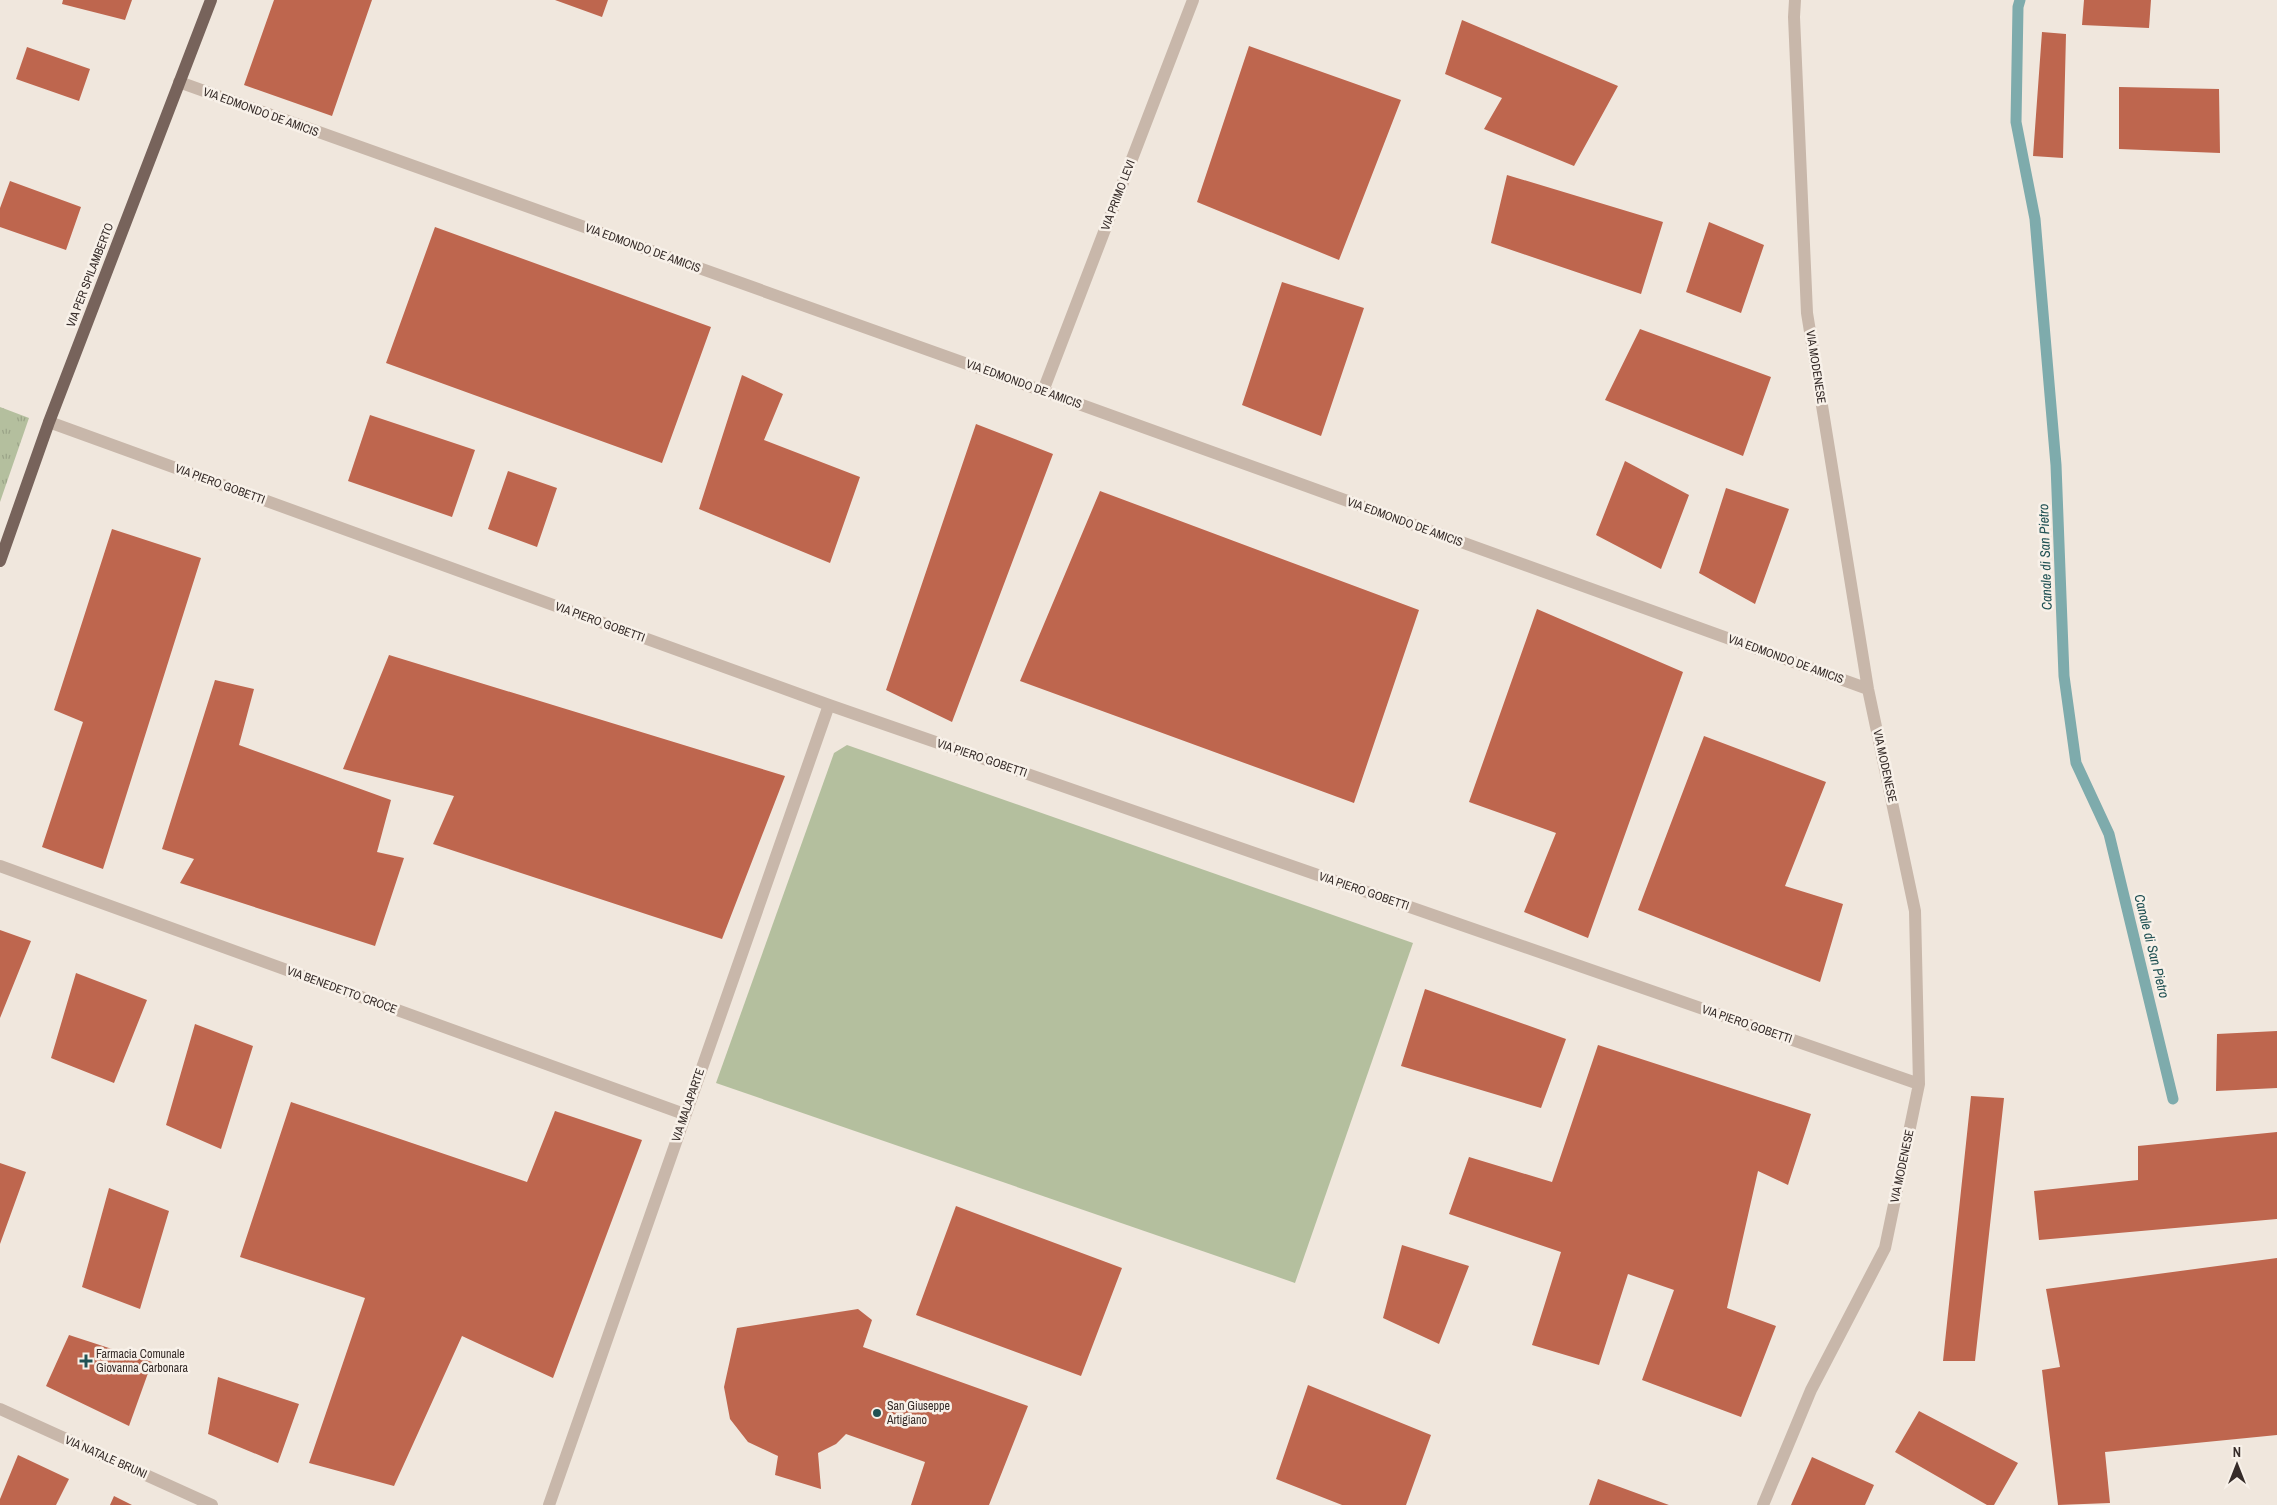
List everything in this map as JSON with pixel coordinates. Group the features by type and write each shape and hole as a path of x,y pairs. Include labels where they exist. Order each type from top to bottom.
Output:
{"main road":[{"name":"VIA PER SPILAMBERTO","path":"0,561 49,422 211,0"}],"street":[{"name":"VIA PRIMO LEVI","path":"1043,391 1192,0"},
{"name":"VIA MODENESE","path":"1763,1505 1812,1390 1885,1248 1919,1084 1915,911 1868,689 1807,313 1794,17 1796,0"},
{"name":"VIA EDMONDO DE AMICIS","path":"179,82 1868,689"},
{"name":"VIA PIERO GOBETTI","path":"49,422 829,705 1919,1084"},
{"name":"VIA MALAPARTE","path":"549,1505 684,1114 829,705"},
{"name":"VIA BENEDETTO CROCE","path":"0,866 684,1114"},
{"name":"VIA NATALE BRUNI","path":"0,1409 212,1505"}],"green space":[{"path":"0,407 29,418 0,502"},
{"path":"847,745 1413,943 1295,1283 716,1083 834,753"}],"building":[{"path":"63,0 132,0 125,20 62,4"},
{"path":"274,0 372,0 332,116 244,85"},
{"path":"555,0 608,0 602,17"},
{"path":"2084,0 2151,0 2149,28 2082,25"},
{"path":"1462,20 1618,86 1574,166 1484,129 1502,98 1445,74"},
{"path":"2042,32 2066,34 2063,158 2033,156"},
{"path":"1249,46 1401,100 1339,260 1197,202"},
{"path":"27,47 90,69 79,101 16,79"},
{"path":"2119,87 2219,89 2220,153 2119,149"},
{"path":"1507,175 1663,222 1641,294 1491,243"},
{"path":"10,181 81,207 66,250 0,227 0,208"},
{"path":"1709,222 1764,245 1741,313 1686,292"},
{"path":"435,227 711,327 662,463 386,363"},
{"path":"1282,282 1364,308 1321,436 1242,405"},
{"path":"1640,329 1771,377 1743,456 1605,400"},
{"path":"742,375 783,394 764,440 860,477 830,563 699,509"},
{"path":"370,415 475,450 452,517 348,481"},
{"path":"976,424 1053,454 952,722 886,690"},
{"path":"1625,461 1689,495 1661,569 1596,535"},
{"path":"508,471 557,488 537,547 488,529"},
{"path":"1726,488 1789,509 1755,604 1699,573"},
{"path":"1100,491 1419,610 1354,803 1020,681"},
{"path":"112,529 201,558 103,869 42,847 83,722 54,710"},
{"path":"1537,609 1683,672 1588,938 1524,912 1556,833 1469,802"},
{"path":"389,655 785,776 722,939 433,844 454,796 343,769"},
{"path":"215,680 254,689 239,745 391,800 377,852 404,858 375,946 180,883 194,859 162,849"},
{"path":"1704,736 1826,782 1785,886 1843,904 1820,982 1638,910"},
{"path":"0,930 31,941 0,1018"},
{"path":"76,973 147,1000 114,1083 51,1058"},
{"path":"1425,989 1566,1039 1541,1108 1401,1066"},
{"path":"195,1024 253,1046 221,1149 166,1125"},
{"path":"2277,1031 2277,1088 2216,1091 2217,1034"},
{"path":"1598,1045 1811,1114 1788,1185 1758,1171 1727,1308 1776,1326 1741,1417 1642,1380 1674,1290 1628,1274 1599,1365 1532,1345 1561,1252 1449,1214 1469,1157 1552,1182"},
{"path":"1971,1096 2004,1098 1975,1361 1943,1361"},
{"path":"291,1102 527,1182 555,1111 642,1140 553,1378 462,1336 394,1486 309,1463 365,1298 240,1257"},
{"path":"2277,1132 2277,1219 2039,1240 2034,1191 2138,1180 2138,1146"},
{"path":"0,1163 26,1172 0,1244"},
{"path":"109,1188 169,1211 140,1309 82,1287"},
{"path":"956,1206 1122,1268 1081,1376 916,1315"},
{"path":"1402,1245 1469,1266 1439,1344 1383,1318"},
{"path":"2277,1258 2277,1435 2105,1452 2110,1503 2058,1505 2042,1370 2060,1367 2046,1289"},
{"name":"San Giuseppe Artigiano","path":"858,1309 872,1320 863,1347 1028,1406 989,1505 911,1505 925,1462 846,1434 836,1444 818,1453 821,1489 775,1475 778,1456 748,1442 730,1419 724,1387 737,1328"},
{"path":"69,1335 152,1362 129,1426 46,1386"},
{"path":"218,1377 299,1404 278,1463 208,1434"},
{"path":"1308,1385 1431,1435 1406,1505 1342,1505 1276,1479"},
{"path":"1919,1411 2018,1463 1994,1505 1987,1505 1895,1452"},
{"path":"18,1455 69,1479 56,1505 0,1505 0,1499"},
{"path":"1812,1457 1874,1485 1865,1505 1791,1505"},
{"path":"1598,1479 1669,1505 1589,1505"},
{"path":"114,1496 132,1505 110,1505"}],"waterway":[{"name":"Canale di San Pietro","path":"2020,0 2018,7 2016,122 2035,219 2056,465 2064,676 2076,763 2109,834 2173,1099"}],"place":[{"name":"Farmacia Comunale Giovanna Carbonara","path":"86,1361"},
{"name":"San Giuseppe Artigiano","path":"877,1413"}]}
